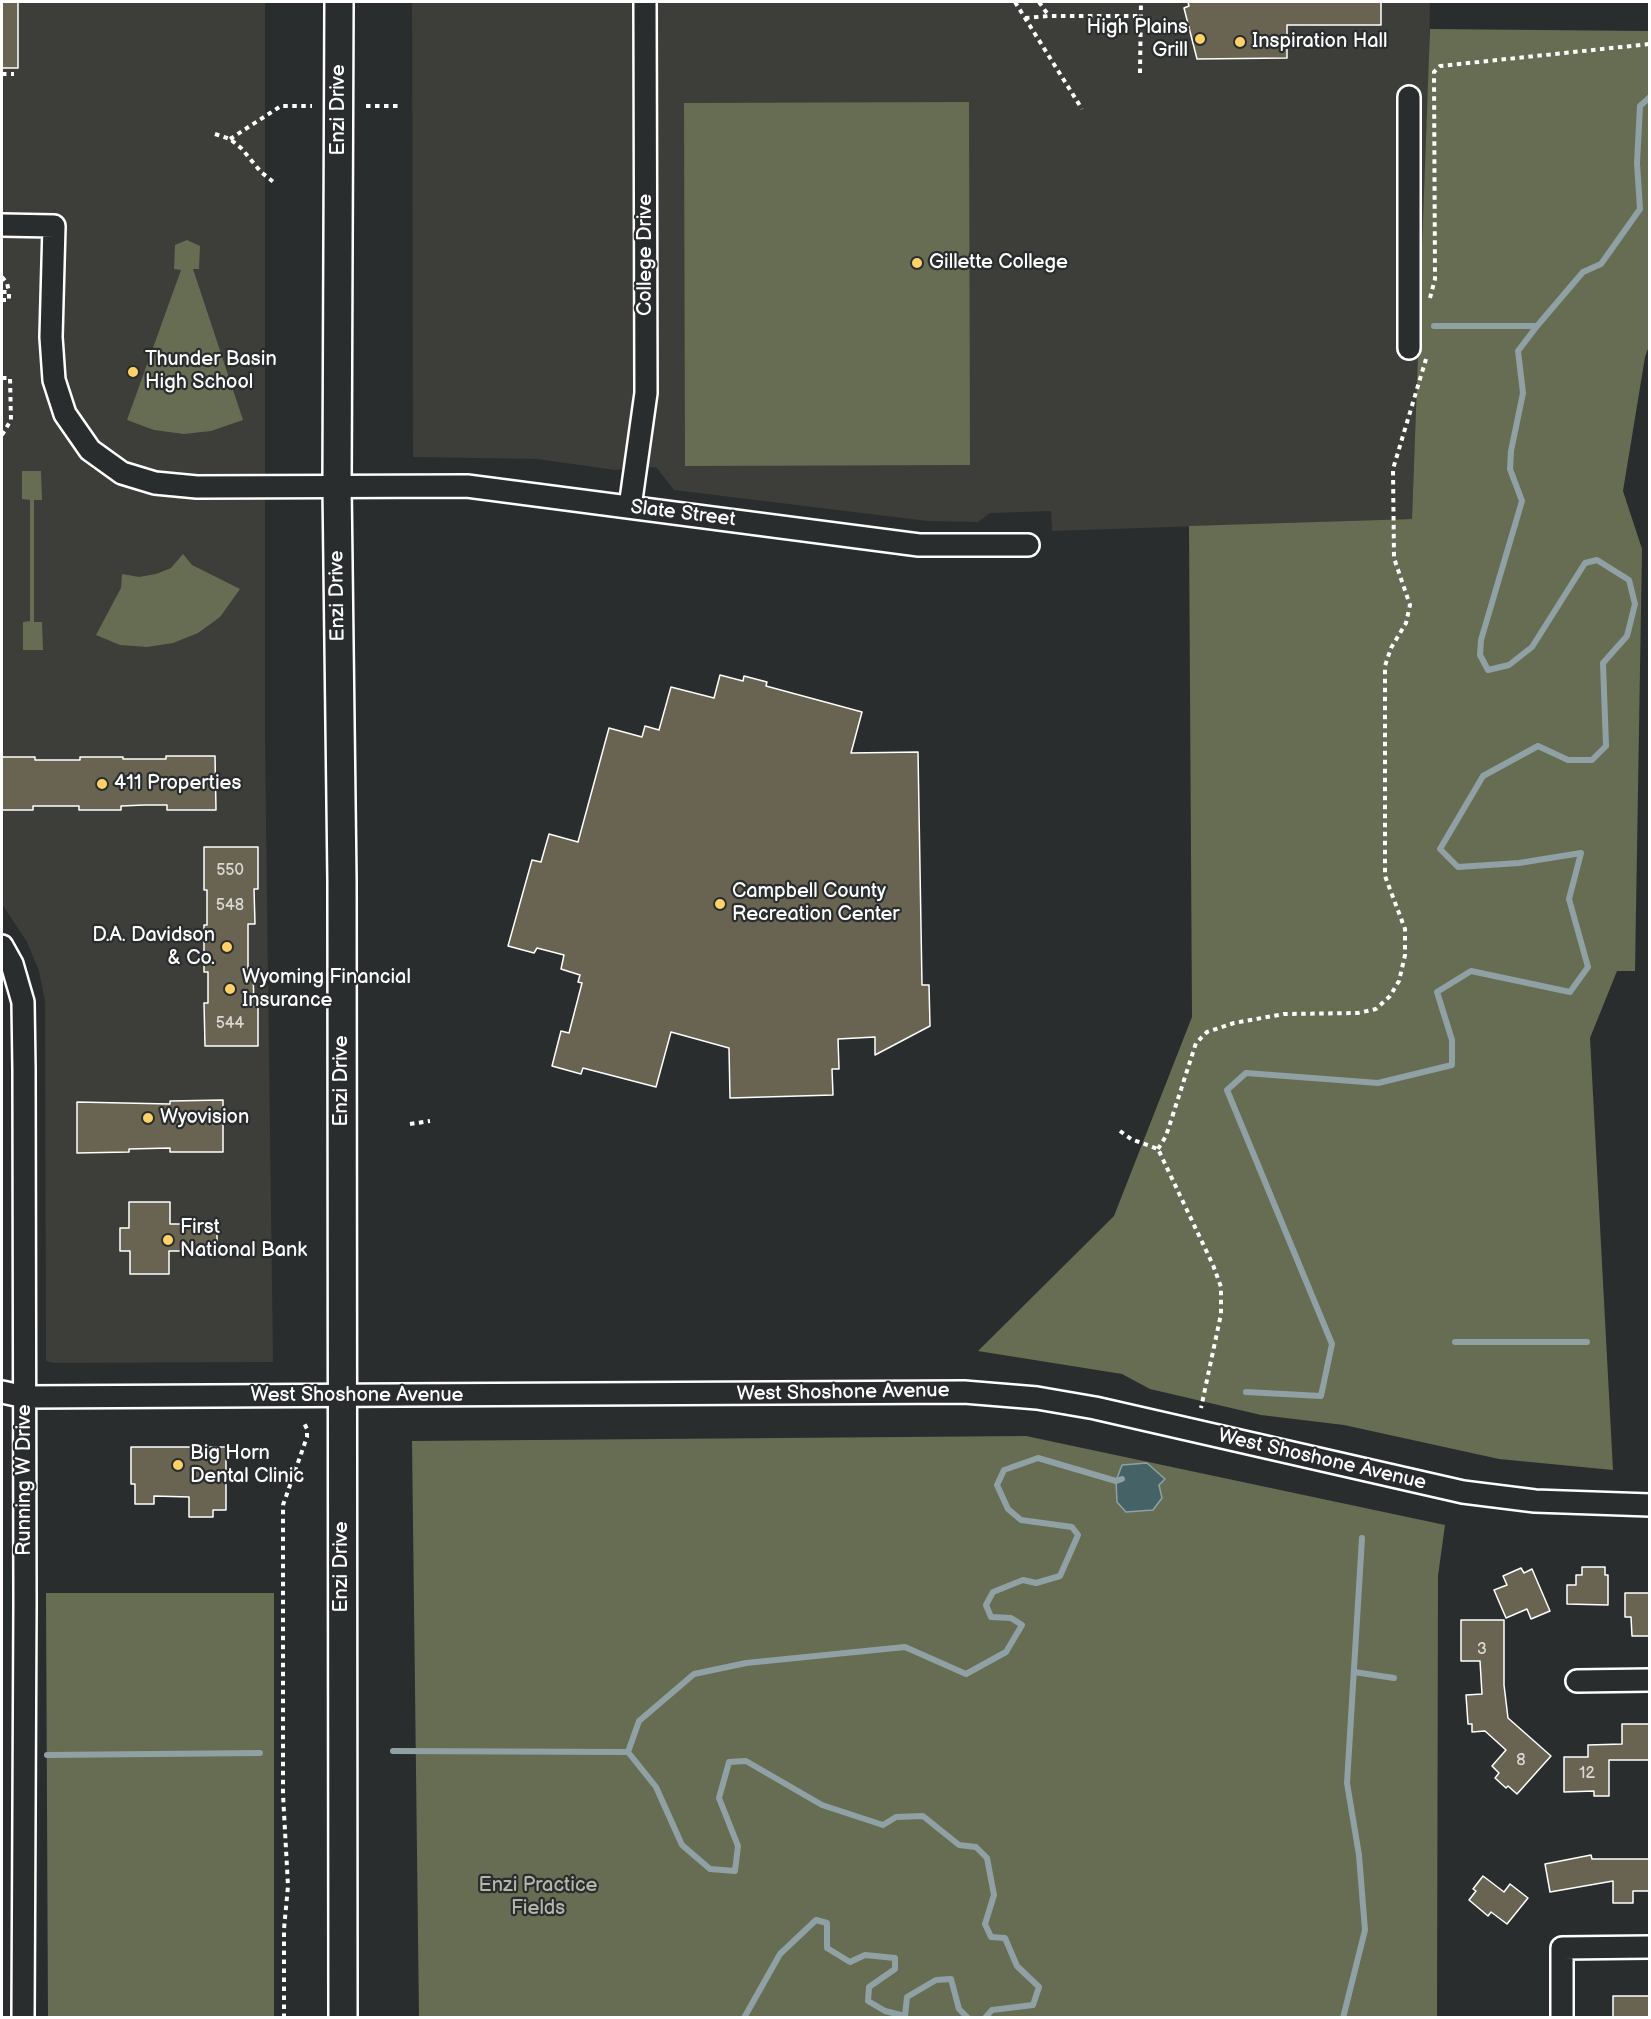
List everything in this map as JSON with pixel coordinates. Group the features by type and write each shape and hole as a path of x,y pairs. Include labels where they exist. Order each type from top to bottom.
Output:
{"main road":[{"name":"Enzi Drive","path":"339,2 337,486 342,881 343,2018"}],"street":[{"name":"College Drive","path":"630,507 646,393 645,2"},
{"path":"1409,97 1417,351"},
{"name":"Slate Street","path":"2,225 54,226 51,337 54,380 65,414 90,450 122,473 154,483 196,487 467,486 919,545 1028,545"},
{"name":"Running W Drive","path":"2,946 12,964 23,1002 25,1397 23,2018"},
{"path":"2,1392 25,1397"},
{"name":"West Shoshone Avenue","path":"25,1397 964,1392 1037,1398 1095,1408 1463,1492 1535,1501 1650,1505"},
{"path":"2,1406 25,1397"},
{"path":"1577,1680 1650,1680"},
{"path":"1562,2018 1562,1948 1650,1947"}],"path":[{"path":"1015,2 1082,109"},
{"path":"1039,2 1049,16"},
{"path":"1140,73 1141,2"},
{"path":"1025,18 1141,16"},
{"path":"1429,299 1435,279 1434,72 1440,66 1650,44"},
{"path":"2,74 14,74"},
{"path":"230,139 280,106 312,106"},
{"path":"366,106 402,106"},
{"path":"215,134 230,139 241,148 261,172 276,184"},
{"path":"2,277 7,283 9,292 9,300 2,300"},
{"path":"2,292 9,292"},
{"path":"1158,1149 1166,1136 1196,1042 1207,1032 1234,1023 1284,1014 1358,1013 1376,1009 1390,996 1399,981 1405,954 1406,929 1385,876 1385,666 1391,648 1406,623 1410,605 1394,558 1393,469 1426,364 1417,351"},
{"path":"2,378 10,378 11,420 2,435"},
{"path":"410,1124 430,1121"},
{"path":"1120,1131 1131,1139 1158,1149 1213,1265 1221,1287 1221,1314 1201,1408"},
{"path":"284,2018 284,1929 288,1886 283,1794 283,1505 307,1437 307,1429 303,1421"}],"shaded area":[{"path":"2,2 265,2 265,742 273,1362 55,1363 46,1361 45,1002 39,971 27,942 2,904"},
{"name":"Gillette College","path":"412,2 1430,2 1412,519 1052,531 1051,511 990,513 978,522 927,521 674,490 656,467 615,470 537,459 413,457"}],"green space":[{"path":"1430,29 1649,31 1649,346 1645,357 1623,491 1642,549 1635,971 1617,971 1590,1038 1613,1470 1499,1459 1344,1425 1261,1415 1150,1389 1122,1374 978,1351 1114,1216 1192,1017 1189,526 1412,519"},
{"path":"969,102 970,465 685,466 684,103"},
{"path":"187,240 200,246 199,269 193,269 243,420 211,431 184,434 154,430 127,420 181,270 174,269 175,245"},
{"path":"22,471 41,471 42,500 34,500 34,622 42,622 43,650 23,650 23,622 30,621 30,500 22,499"},
{"path":"183,554 192,565 240,589 220,617 198,633 173,643 147,647 120,645 96,635 121,588 122,574 139,577 156,574 171,568"},
{"name":"Enzi Practice Fields","path":"1026,1436 1445,1525 1438,1576 1437,2017 419,2017 412,1441"},
{"path":"46,1593 274,1593 274,2017 48,2017"}],"water":[{"path":"1147,1463 1165,1479 1159,1485 1162,1498 1153,1510 1126,1512 1117,1502 1116,1481 1122,1465"}],"building":[{"path":"2,2 18,2 18,68 2,68"},
{"name":"Inspiration Hall","path":"1188,2 1381,2 1381,25 1287,25 1287,58 1197,59 1184,8 1189,6"},
{"name":"Campbell County Recreation Center","path":"720,675 743,681 744,676 767,682 766,686 862,712 851,753 918,752 922,985 929,985 930,1026 875,1055 875,1037 838,1039 839,1069 832,1069 833,1095 730,1098 729,1048 671,1032 656,1087 583,1068 581,1074 552,1066 561,1031 569,1033 582,983 578,982 580,975 561,969 564,955 537,948 534,953 508,946 532,860 541,862 549,834 578,842 609,728 642,737 645,726 659,730 671,687 714,698"},
{"path":"166,756 215,756 216,810 167,810 167,805 144,805 121,806 121,810 79,810 79,806 33,806 33,810 2,810 2,757 80,760 80,757 166,759"},
{"path":"204,847 258,847 258,889 254,889 255,924 248,924 248,971 253,971 254,1006 258,1006 258,1046 205,1046 204,1003 208,1003 208,972 204,972 207,890 204,890"},
{"path":"223,1100 223,1152 170,1152 170,1148 77,1153 77,1102 170,1104 170,1101"},
{"name":"First National Bank","path":"129,1202 170,1202 170,1224 217,1224 217,1251 169,1251 169,1274 130,1274 130,1251 120,1251 120,1228 129,1228"},
{"name":"Big Horn Dental Clinic","path":"131,1447 226,1447 226,1510 213,1510 213,1517 189,1517 189,1497 154,1496 154,1504 135,1504 135,1484 131,1484"},
{"path":"1582,1567 1605,1567 1605,1575 1608,1575 1608,1605 1567,1604 1567,1585 1576,1585 1576,1575 1582,1575"},
{"path":"1521,1568 1524,1573 1532,1569 1550,1611 1531,1619 1527,1609 1506,1618 1494,1590 1507,1585 1503,1576"},
{"path":"1625,1593 1650,1593 1650,1636 1632,1636 1631,1617 1625,1617"},
{"path":"1461,1620 1504,1620 1504,1685 1508,1718 1551,1756 1517,1794 1495,1778 1499,1773 1492,1766 1506,1750 1485,1731 1472,1732 1472,1724 1468,1724 1466,1695 1482,1694 1480,1661 1461,1661"},
{"path":"1622,1724 1650,1724 1650,1760 1609,1760 1609,1796 1594,1796 1594,1791 1564,1792 1564,1757 1588,1757 1588,1745 1622,1744"},
{"path":"1591,1855 1592,1859 1650,1859 1650,1891 1633,1891 1633,1903 1613,1903 1613,1881 1550,1892 1545,1864"},
{"path":"1483,1876 1504,1892 1510,1884 1528,1898 1507,1924 1491,1912 1488,1916 1469,1900 1476,1891 1473,1889"},
{"path":"1613,1996 1650,1996 1650,2018 1613,2018"}],"waterway":[{"path":"1246,1392 1321,1396 1332,1344 1227,1090 1246,1073 1378,1083 1452,1065 1452,1040 1437,992 1471,971 1570,992 1588,967 1569,899 1581,853 1519,863 1458,867 1440,849 1483,776 1538,746 1568,760 1592,760 1606,746 1603,663 1627,636 1635,604 1629,580 1597,560 1585,563 1532,647 1509,665 1488,670 1480,655 1481,640 1522,501 1510,469 1511,451 1523,393 1518,351 1583,272 1601,264 1640,209 1637,163 1640,106 1650,97"},
{"path":"1434,326 1537,326"},
{"path":"1455,1342 1587,1342"},
{"path":"985,2018 992,2010 1033,2005 1039,1987 1017,1966 1005,1938 991,1937 985,1924 994,1895 987,1858 976,1847 959,1845 923,1816 896,1817 883,1825 822,1805 746,1761 729,1762 719,1798 738,1846 735,1871 710,1869 682,1845 656,1787 628,1752 639,1721 694,1674 746,1663 905,1647 966,1674 1006,1652 1022,1625 1011,1618 991,1617 986,1605 993,1592 1023,1580 1036,1583 1060,1576 1078,1535 1072,1527 1021,1520 1008,1509 997,1485 1004,1470 1038,1458 1116,1481 1122,1479"},
{"path":"1343,2018 1365,1930 1359,1855 1347,1783 1362,1538"},
{"path":"1354,1672 1394,1678"},
{"path":"393,1751 628,1752"},
{"path":"47,1755 260,1753"},
{"path":"744,2018 780,1954 816,1920 827,1923 827,1948 850,1962 865,1955 895,1958 895,1969 869,1987 868,2001 885,2011 905,2016 907,1997 936,1980 951,1979 959,2009 968,2018"}],"place":[{"name":"High Plains Grill","path":"1200,39"},
{"name":"Inspiration Hall","path":"1240,42"},
{"name":"Gillette College","path":"917,263"},
{"name":"Thunder Basin High School","path":"133,372"},
{"name":"411 Properties","path":"102,784"},
{"name":"Campbell County Recreation Center","path":"720,904"},
{"name":"D.A. Davidson & Co.","path":"227,947"},
{"name":"Wyoming Financial Insurance","path":"230,989"},
{"name":"Wyovision","path":"148,1118"},
{"name":"First National Bank","path":"168,1240"},
{"name":"Big Horn Dental Clinic","path":"178,1465"}]}
